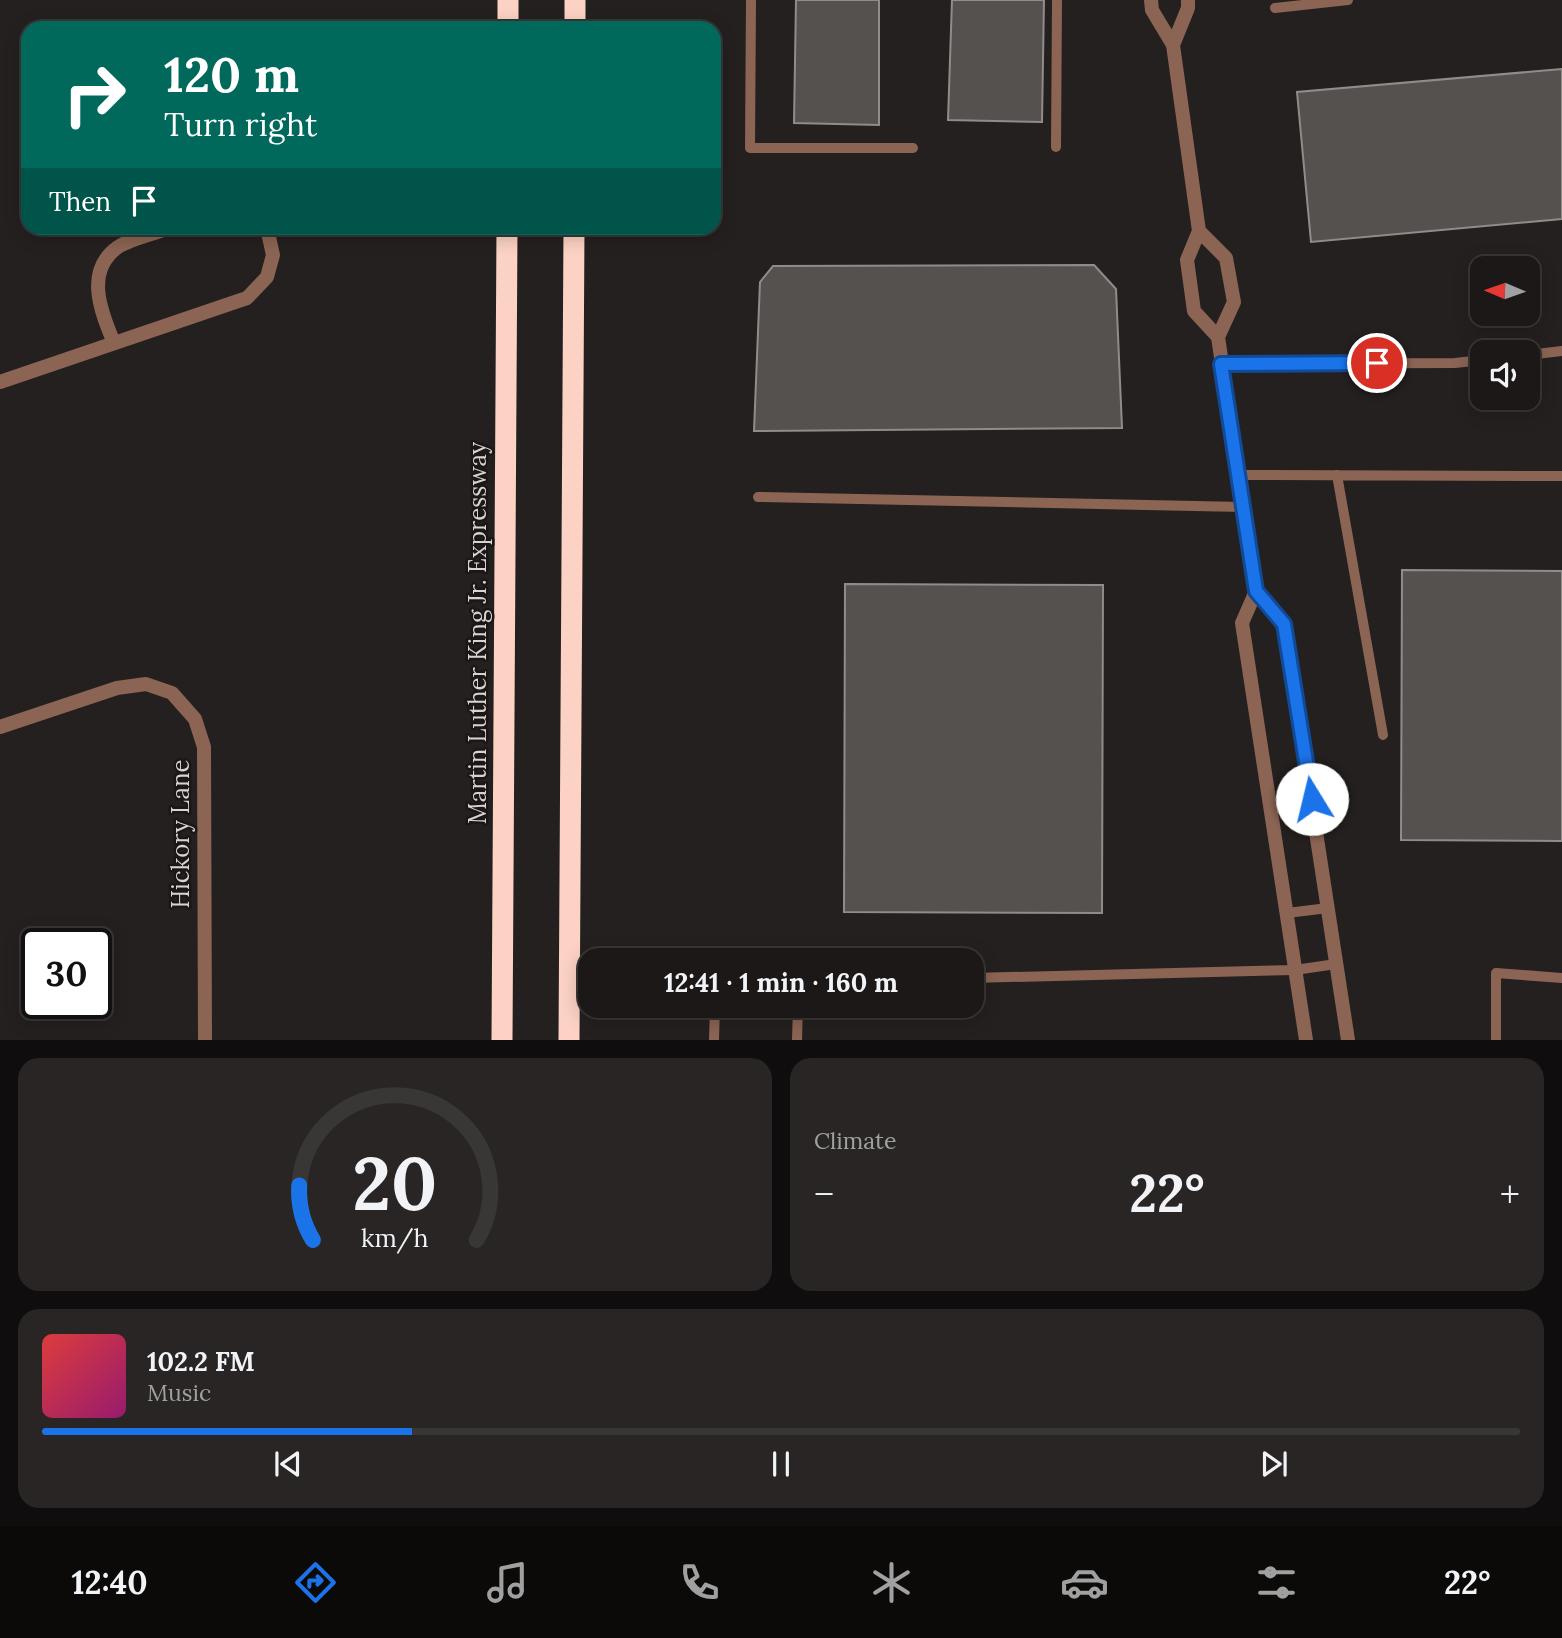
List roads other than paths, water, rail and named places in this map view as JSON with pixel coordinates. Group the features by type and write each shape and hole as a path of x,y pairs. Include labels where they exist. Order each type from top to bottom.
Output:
{"highway":[{"path":"508,0 508,21"},
{"path":"575,0 575,21"},
{"name":"Martin Luther King Jr. Expressway","path":"502,1040 507,235"},
{"path":"569,1040 574,235"}],"street":[{"path":"1151,0 1152,10 1173,45 1199,231 1187,260 1194,311 1218,337"},
{"path":"1173,45 1188,8 1188,0"},
{"path":"1199,231 1226,257 1234,302 1218,337 1256,591 1284,624 1348,1040"},
{"path":"114,343 102,312 97,289 103,261 120,246 151,235"},
{"path":"0,382 247,298 267,277 273,255 269,235"},
{"path":"1256,591 1242,623 1306,1040"},
{"name":"Hickory Lane","path":"0,727 117,688 146,684 173,693 195,719 204,747 205,1040"}],"lane":[{"path":"751,0 750,148 913,148"},
{"path":"1056,147 1057,0"},
{"path":"1275,8 1348,0"},
{"path":"1540,354 1562,351"},
{"path":"1221,364 1470,361"},
{"path":"1238,475 1562,476"},
{"path":"1336,475 1383,735"},
{"path":"758,497 1243,507"},
{"path":"1287,913 1328,908"},
{"path":"984,978 1295,970 1336,964"},
{"path":"1496,1040 1496,973 1562,978"},
{"path":"714,1040 715,1018"},
{"path":"797,1040 798,1018"}]}
